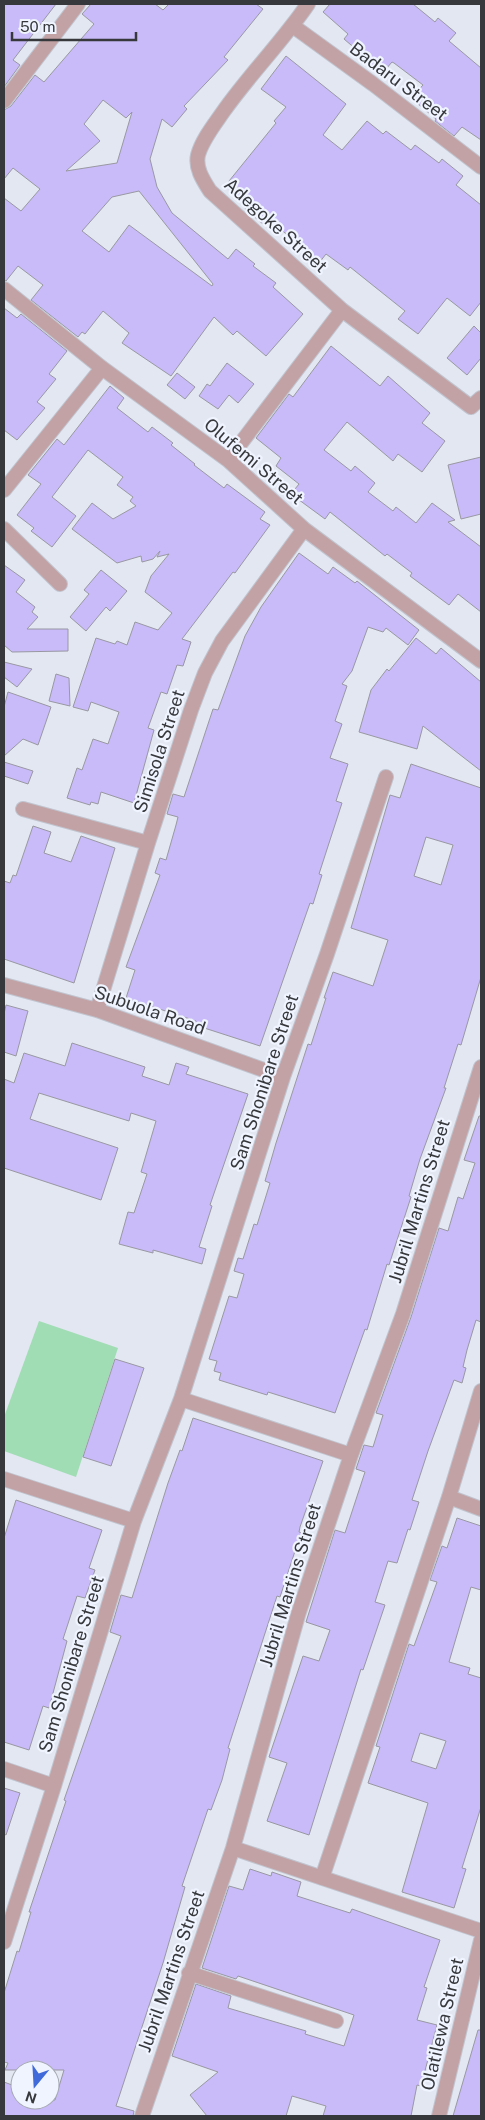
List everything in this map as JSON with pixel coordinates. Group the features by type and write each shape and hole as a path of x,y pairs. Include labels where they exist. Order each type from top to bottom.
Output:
{"street":[{"path":"4,101 78,4"},
{"name":"Adegoke Street","path":"308,4 293,26 242,85 211,129 198,156 200,175 210,191 342,310 476,403"},
{"name":"Badaru Street","path":"293,26 373,84 481,167"},
{"name":"Olufemi Street","path":"4,289 102,368 228,460 304,528 481,660"},
{"path":"228,460 342,310"},
{"path":"4,490 102,368"},
{"name":"Simisola Street","path":"97,1010 148,843 205,673 227,634 304,528"},
{"path":"4,529 60,584"},
{"name":"Sam Shonibare Street","path":"4,1942 54,1786 134,1521 180,1399 282,1077 327,954 386,777"},
{"path":"22,809 148,843"},
{"name":"Subuola Road","path":"4,985 97,1010 282,1077"},
{"name":"Jubril Martins Street","path":"142,2116 233,1848 298,1615 351,1455 404,1314 481,1067"},
{"path":"322,1878 449,1497 481,1391"},
{"path":"180,1399 351,1455"},
{"path":"4,1479 134,1521"},
{"path":"449,1497 481,1509"},
{"path":"4,1769 54,1786"},
{"path":"233,1848 481,1931"},
{"name":"Olatilewa Street","path":"439,2116 481,1940"},
{"path":"189,1973 336,2021"}],"green space":[{"path":"39,1321 118,1348 76,1477 4,1451 4,1417"}],"building":[{"path":"4,4 56,4 13,60 20,65 4,87"},
{"path":"91,4 155,4 163,10 169,4 256,4 263,9 224,57 228,60 184,106 187,109 172,127 162,119 150,159 157,187 172,213 228,259 236,249 255,264 253,266 276,283 273,287 303,314 266,356 237,331 233,335 214,317 171,376 122,343 129,333 103,311 85,334 82,332 78,337 31,300 43,285 18,266 6,281 4,280 4,198 21,211 40,189 13,168 4,179 4,110 11,106 35,75 44,82 94,24 82,14","holes":["103,100 126,118 132,112 117,163 66,171 100,141 84,124","139,191 213,284 212,286 129,225 109,252 82,231 112,197"]},
{"path":"330,4 413,4 435,22 438,18 456,33 449,41 481,68 481,140 462,127 454,136 435,121 436,119 411,98 423,85 394,63 392,62 380,76 369,67 372,63 344,39 348,34 323,12"},
{"path":"286,56 346,104 323,135 342,150 367,121 383,134 386,131 411,150 415,145 439,163 442,159 463,176 456,185 481,205 481,302 470,316 447,298 418,334 398,319 405,311 350,267 348,270 326,254 319,263 268,218 263,224 245,209 249,204 225,186 276,123 274,121 286,107 261,89"},
{"path":"4,308 17,318 21,314 67,351 49,374 56,379 37,402 45,408 17,440 4,430"},
{"path":"474,326 481,333 481,358 467,375 447,358"},
{"path":"331,346 380,386 388,376 430,413 422,423 445,441 422,472 398,454 393,461 347,422 324,450 351,471 355,466 375,483 368,492 393,511 396,507 416,523 432,503 455,520 448,522 481,547 481,612 458,594 449,605 410,576 412,573 387,554 385,556 330,512 325,519 291,494 299,484 276,466 281,458 256,438 289,394 293,397"},
{"path":"227,363 254,384 238,403 229,395 218,409 199,396 207,384 210,386"},
{"path":"177,373 195,387 185,399 167,385"},
{"path":"110,386 124,398 117,408 148,432 152,427 173,443 171,445 194,465 224,488 227,484 265,512 260,519 270,525 235,573 233,572 182,639 191,642 183,666 177,665 167,694 161,692 148,728 154,730 134,803 101,792 98,804 91,802 90,805 67,798 77,768 82,770 93,739 108,744 119,712 91,702 88,711 73,707 96,638 115,644 117,641 127,645 135,622 158,630 172,613 145,592 151,576 169,554 157,557 160,551 153,559 142,562 141,556 117,563 72,529 92,503 113,519 136,506 130,501 133,497 117,485 123,477 88,450 52,497 76,516 52,547 31,531 34,528 17,515 41,484 28,475 57,439 64,445"},
{"path":"481,457 481,514 461,519 448,465"},
{"path":"299,553 328,574 333,567 355,583 357,581 419,630 408,645 386,628 383,632 368,627 352,671 342,684 347,686 335,721 342,724 330,758 348,764 336,801 342,803 319,874 322,875 313,904 310,903 260,1046 195,1025 196,1021 126,998 135,970 126,967 160,875 155,873 160,858 166,860 176,825 178,817 167,814 173,794 184,797 213,709 218,710 245,636 261,607"},
{"path":"4,565 25,580 16,592 35,607 32,612 38,617 27,629 68,629 68,651 12,652 4,645"},
{"path":"101,570 127,591 110,611 106,607 86,631 70,617 89,594 84,590"},
{"path":"416,638 436,654 441,648 481,682 481,771 423,726 417,749 359,732 371,690 387,669 389,671"},
{"path":"4,662 32,669 17,687 4,677"},
{"path":"56,674 69,678 70,706 49,701"},
{"path":"8,692 51,707 38,745 23,739 4,756 4,707"},
{"path":"4,762 33,771 28,784 4,776"},
{"path":"411,764 481,788 481,977 461,1045 458,1044 444,1088 446,1088 420,1159 409,1196 411,1197 389,1265 387,1264 367,1330 365,1329 335,1413 268,1392 267,1395 219,1380 221,1373 214,1371 217,1361 209,1359 229,1296 237,1298 244,1274 234,1271 238,1258 243,1259 254,1224 257,1225 270,1183 265,1181 276,1143 308,1044 311,1045 333,972 373,986 388,940 351,928 390,795 400,798","holes":["426,837 453,845 441,885 414,876"]},
{"path":"33,826 51,832 44,853 71,862 81,836 115,848 74,983 4,959 4,881 10,883 13,875 16,876"},
{"path":"6,1005 28,1011 16,1056 4,1052 4,1014"},
{"path":"72,1043 145,1067 142,1076 169,1085 176,1063 189,1067 186,1074 248,1094 210,1205 212,1206 199,1247 206,1249 202,1264 153,1250 153,1253 119,1244 128,1212 134,1213 147,1174 141,1172 156,1121 131,1113 129,1121 39,1093 30,1119 118,1148 101,1200 4,1168 4,1079 14,1083 24,1053 65,1066"},
{"path":"479,1116 481,1116 481,1322 476,1320 463,1367 466,1368 462,1383 454,1380 428,1451 412,1500 419,1502 410,1530 408,1529 397,1563 388,1561 375,1602 385,1605 363,1670 361,1669 309,1835 267,1821 287,1763 269,1757 303,1656 319,1661 330,1630 306,1622 335,1530 345,1533 365,1472 356,1469 364,1445 373,1447 383,1415 376,1413 411,1317 439,1228 448,1231 458,1197 463,1199 475,1163 464,1160"},
{"path":"115,1359 144,1368 111,1466 83,1457"},
{"path":"193,1418 323,1461 300,1527 299,1532 305,1534 301,1546 297,1545 280,1597 277,1596 228,1748 230,1749 222,1780 211,1810 208,1809 182,1886 185,1887 163,1963 116,2106 134,2111 133,2116 4,2116 4,2082 10,2084 10,2110 60,2110 60,2083 64,2070 60,2070 60,2060 10,2060 10,2070 5,2070 8,2063 4,2062 4,1993 17,1951 19,1952 31,1912 29,1912 66,1801 64,1800 121,1636 110,1632 121,1595 132,1598 168,1483 180,1450 182,1451"},
{"path":"16,1500 102,1530 89,1568 95,1570 85,1598 77,1596 63,1639 67,1641 49,1708 43,1706 29,1750 4,1742 4,1538"},
{"path":"457,1518 481,1526 481,1590 471,1587 449,1662 470,1668 468,1674 481,1678 481,1807 462,1868 466,1869 454,1908 402,1892 428,1803 368,1783 380,1747 376,1746 409,1644 414,1646 437,1582 430,1580 442,1546 447,1548","holes":["420,1733 446,1741 436,1769 411,1761"]},
{"path":"4,1788 20,1793 6,1835 4,1834"},
{"path":"250,1869 271,1876 272,1872 301,1882 297,1896 350,1913 352,1909 440,1940 424,1987 427,1988 417,2020 437,2025 421,2086 417,2085 411,2116 323,2116 326,2106 292,2096 286,2116 207,2116 190,2095 218,2072 172,2056 196,1984 231,1996 228,2008 306,2031 305,2034 344,2046 354,2015 238,1976 236,1979 202,1968 229,1886 243,1890"},
{"path":"478,2030 481,2030 481,2116 453,2116"}]}
